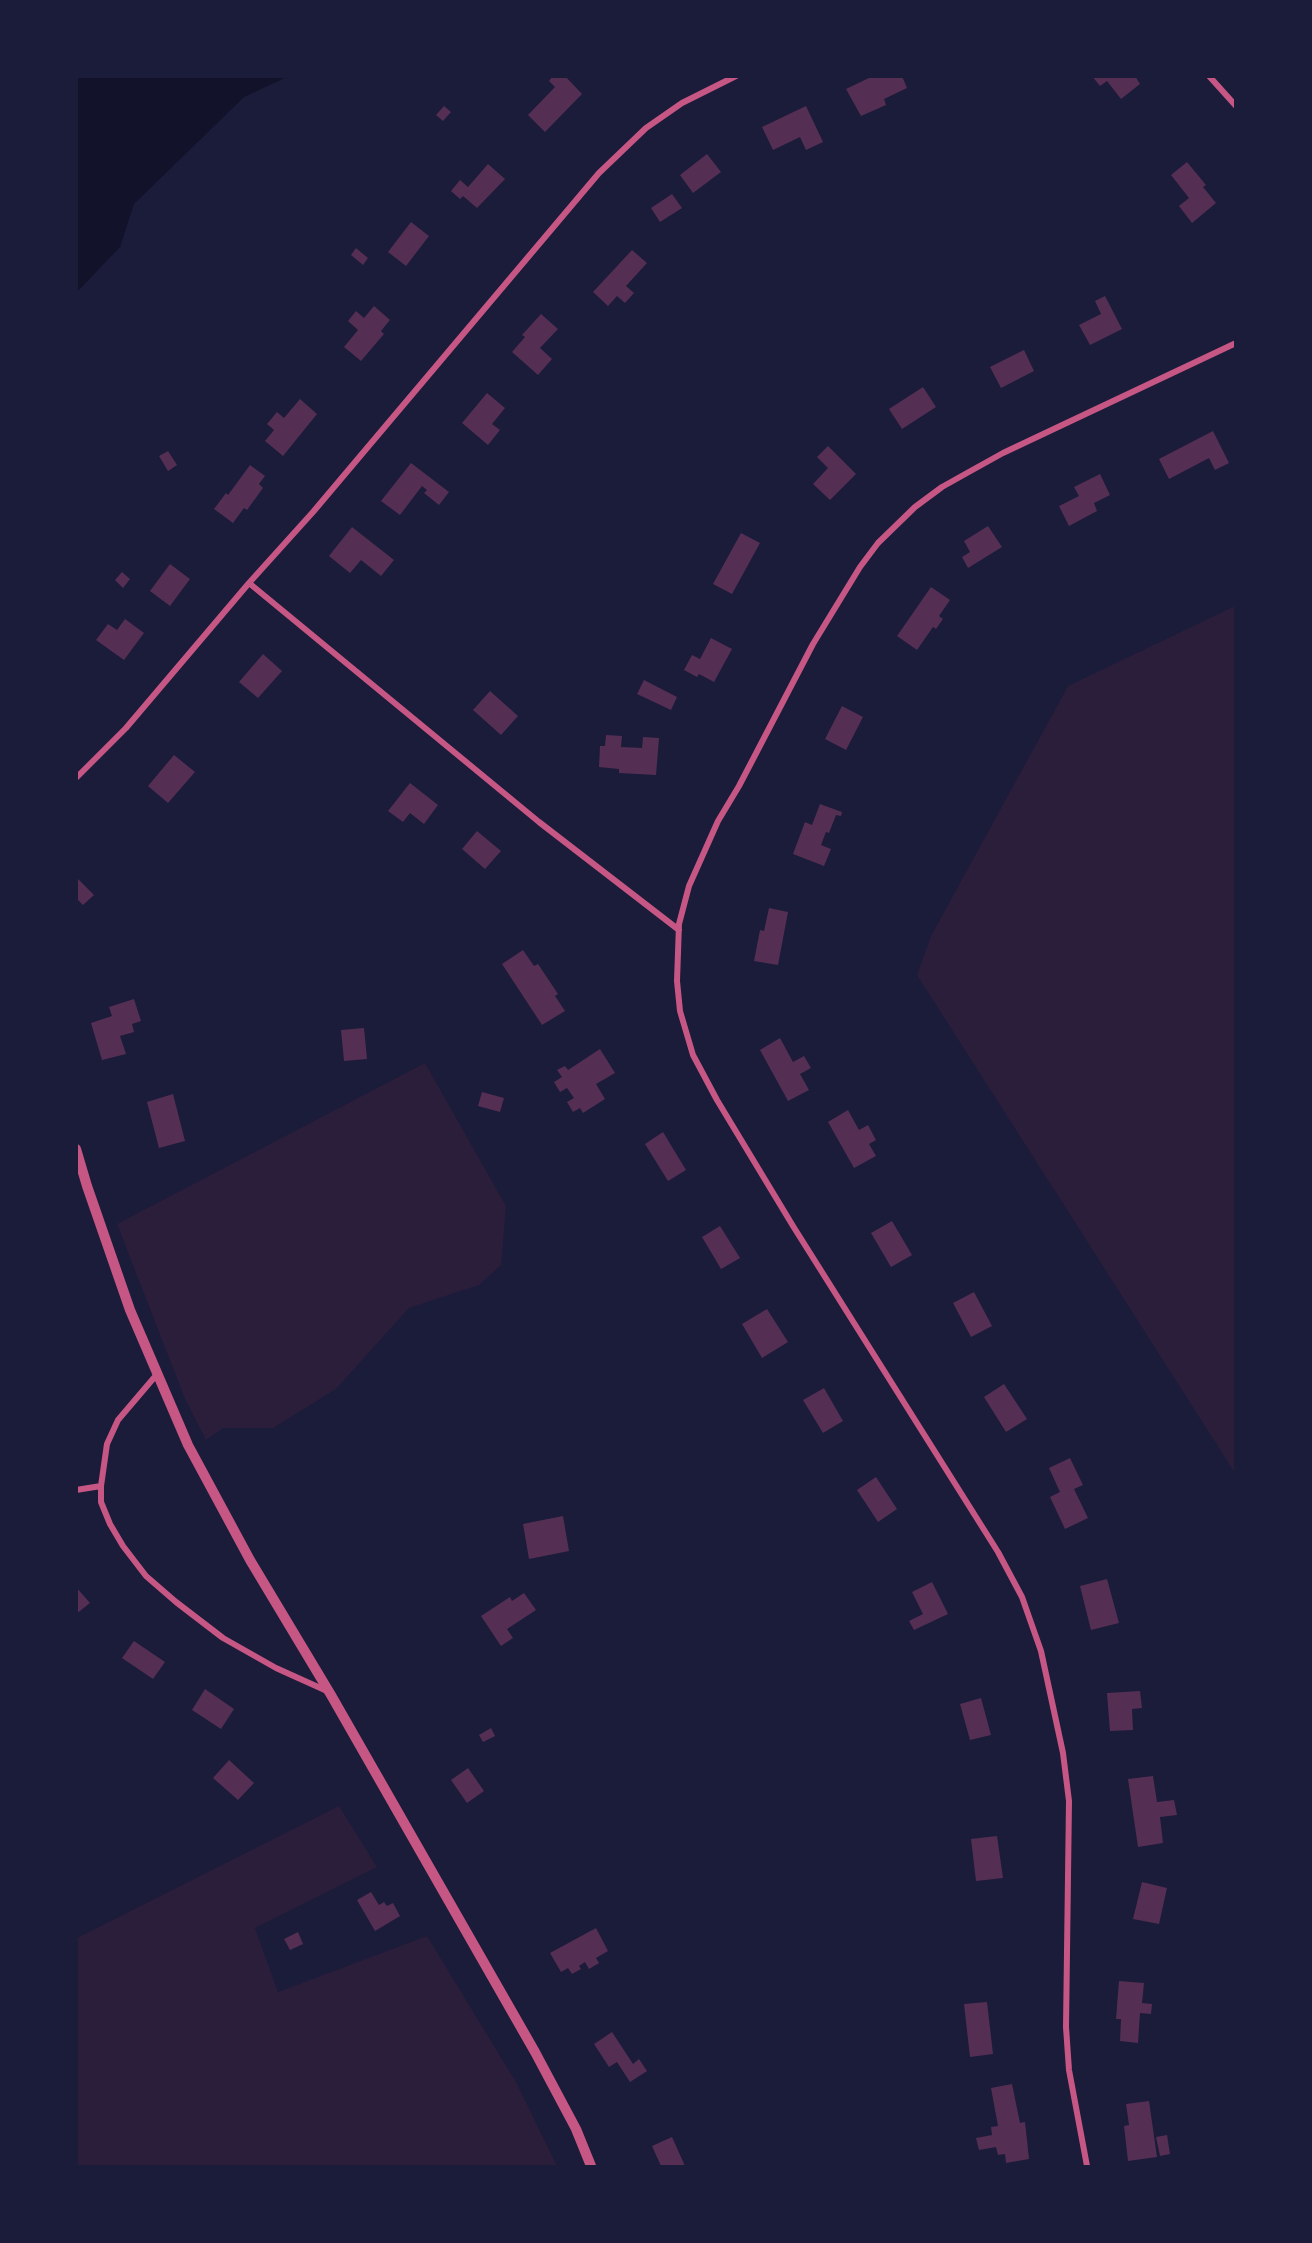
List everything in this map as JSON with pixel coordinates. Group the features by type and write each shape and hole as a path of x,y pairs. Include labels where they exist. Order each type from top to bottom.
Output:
{"street":[{"path":"76,778 126,728 249,583 360,458 599,173 646,128 682,103 736,76"},
{"path":"1209,76 1236,106"},
{"path":"1087,2166 1069,2070 1066,2027 1069,1801 1063,1753 1041,1651 1022,1598 998,1552 786,1216 693,1055 680,1011 677,981 679,930 689,886 718,821 739,786 813,644 860,567 878,543 915,507 942,487 967,473 1003,453 1236,343"},
{"path":"249,583 538,822 679,930"},
{"path":"76,1149 130,1310 188,1445 216,1500 535,2052 576,2129 591,2166"},
{"path":"158,1373 118,1420 107,1444 101,1503 110,1524 123,1546 146,1576 176,1602 223,1638 276,1668 328,1691"},
{"path":"76,1490 101,1486"}],"shaded area":[{"path":"77,76 287,77 244,97 134,204 120,247 77,292"},
{"path":"1235,606 1235,1473 917,975 931,936 1068,686"},
{"path":"425,1063 506,1206 501,1265 479,1285 409,1308 336,1389 273,1428 223,1428 206,1440 185,1399 117,1224"},
{"path":"339,1806 377,1867 255,1928 278,1992 427,1936 516,2082 557,2166 77,2166 77,1938"}],"building":[{"path":"553,76 565,76 582,94 545,132 528,115 555,87 549,81"},
{"path":"873,76 902,76 907,88 884,99 886,105 861,116 846,89"},
{"path":"1092,76 1135,76 1140,84 1121,99 1107,81 1100,86"},
{"path":"444,106 451,112 443,121 436,115"},
{"path":"806,106 823,142 806,150 800,137 773,150 762,127"},
{"path":"707,154 721,172 693,193 680,175"},
{"path":"1187,162 1206,185 1203,187 1216,203 1192,223 1179,206 1189,198 1171,175"},
{"path":"488,164 505,179 477,208 463,196 460,199 451,191 460,180 468,187"},
{"path":"672,194 682,208 660,222 651,208"},
{"path":"411,222 429,236 406,266 388,252"},
{"path":"356,248 368,258 363,265 351,255"},
{"path":"632,250 647,263 626,286 634,293 625,303 617,296 608,306 593,292"},
{"path":"1105,296 1122,329 1090,345 1079,325 1101,314 1095,301"},
{"path":"374,306 390,320 381,331 384,334 361,361 344,347 358,330 348,321 356,311 364,318"},
{"path":"541,314 558,329 540,348 552,359 538,375 512,352 525,337 522,335"},
{"path":"1024,350 1034,371 1001,388 990,367"},
{"path":"923,387 936,407 902,429 889,409"},
{"path":"487,393 505,408 492,424 500,430 488,445 462,423"},
{"path":"300,399 317,414 283,456 265,441 274,430 267,424 277,412 284,418"},
{"path":"1213,431 1229,463 1215,470 1209,458 1169,479 1159,459"},
{"path":"828,446 856,474 830,500 813,484 828,468 817,457"},
{"path":"168,451 177,465 168,471 159,456"},
{"path":"411,463 449,492 439,505 424,493 427,490 422,486 400,515 381,501"},
{"path":"250,465 265,476 259,484 263,488 247,510 244,508 233,523 214,509 226,493 228,495"},
{"path":"1100,474 1110,495 1094,503 1097,511 1069,526 1059,506 1079,496 1074,487"},
{"path":"988,526 1002,547 968,568 962,557 970,552 964,541"},
{"path":"352,527 394,560 381,576 361,560 350,573 329,556"},
{"path":"741,533 760,543 732,594 713,584"},
{"path":"170,564 190,579 170,606 150,591"},
{"path":"122,572 130,579 123,588 115,580"},
{"path":"931,587 950,600 939,616 943,619 936,629 933,627 917,650 897,636"},
{"path":"125,619 144,633 124,660 96,640 108,624 117,630"},
{"path":"711,638 732,649 714,682 699,674 697,677 684,670 692,655 700,659"},
{"path":"263,654 282,671 258,698 239,682"},
{"path":"644,680 677,697 671,710 637,694"},
{"path":"490,691 518,716 501,735 473,710"},
{"path":"842,706 863,717 846,750 825,739"},
{"path":"606,735 622,736 621,747 642,748 643,737 659,738 656,775 619,773 619,769 599,767 600,746 605,746"},
{"path":"174,755 195,772 168,803 148,786"},
{"path":"410,783 438,805 424,824 410,813 403,822 388,811"},
{"path":"820,804 842,812 841,816 836,815 821,845 831,849 824,866 793,854 805,822 812,825"},
{"path":"477,831 501,851 485,869 462,849"},
{"path":"76,877 94,895 83,905 76,898"},
{"path":"769,908 788,912 778,965 754,961 760,930 764,931"},
{"path":"523,950 534,966 538,964 558,994 555,996 565,1011 542,1025 502,964"},
{"path":"134,999 141,1021 132,1024 134,1032 120,1036 126,1054 102,1060 91,1023 112,1016 109,1007"},
{"path":"364,1028 367,1059 344,1061 341,1030"},
{"path":"780,1038 793,1062 804,1056 811,1068 800,1074 809,1090 788,1101 760,1050"},
{"path":"600,1049 615,1073 596,1084 605,1099 583,1113 580,1108 573,1112 567,1102 574,1098 567,1088 560,1092 554,1082 562,1077 557,1070 565,1066 568,1070"},
{"path":"482,1092 504,1098 500,1112 478,1106"},
{"path":"173,1094 185,1141 159,1148 147,1102"},
{"path":"848,1110 859,1130 868,1125 876,1140 869,1144 876,1156 854,1168 828,1122"},
{"path":"663,1132 686,1170 668,1181 645,1144"},
{"path":"892,1221 912,1255 891,1267 871,1233"},
{"path":"720,1226 740,1258 721,1269 702,1237"},
{"path":"974,1292 992,1326 971,1337 953,1303"},
{"path":"767,1309 788,1342 762,1358 742,1324"},
{"path":"1004,1384 1027,1419 1006,1432 984,1397"},
{"path":"824,1388 843,1421 823,1433 803,1400"},
{"path":"1070,1458 1083,1485 1074,1489 1088,1518 1065,1529 1050,1497 1060,1492 1049,1468"},
{"path":"876,1477 897,1509 878,1522 857,1490"},
{"path":"563,1516 569,1551 529,1559 523,1524"},
{"path":"1107,1579 1119,1623 1091,1630 1080,1586"},
{"path":"932,1582 948,1614 914,1630 909,1621 923,1614 912,1592"},
{"path":"76,1587 90,1603 76,1614"},
{"path":"524,1593 536,1610 507,1629 513,1638 501,1646 481,1616 510,1597 512,1601"},
{"path":"134,1641 165,1662 153,1679 122,1658"},
{"path":"205,1689 234,1709 221,1729 192,1710"},
{"path":"1140,1691 1142,1708 1132,1709 1133,1730 1110,1731 1107,1693"},
{"path":"981,1698 991,1735 970,1740 960,1704"},
{"path":"491,1728 495,1736 483,1742 479,1735"},
{"path":"229,1760 254,1783 238,1800 213,1778"},
{"path":"468,1768 484,1791 467,1803 451,1780"},
{"path":"1153,1776 1157,1802 1174,1800 1177,1815 1160,1817 1163,1843 1138,1847 1128,1779"},
{"path":"997,1836 1003,1878 976,1881 971,1839"},
{"path":"1142,1882 1167,1888 1159,1924 1133,1919"},
{"path":"371,1892 379,1905 384,1902 387,1906 393,1903 400,1916 375,1931 357,1900"},
{"path":"596,1928 608,1951 596,1958 599,1963 589,1969 585,1962 579,1966 581,1969 572,1974 568,1968 561,1972 550,1953"},
{"path":"298,1932 303,1944 290,1950 284,1939"},
{"path":"1119,1981 1144,1983 1142,2003 1152,2004 1151,2014 1140,2013 1138,2043 1120,2041 1121,2019 1116,2019"},
{"path":"987,2002 993,2054 970,2057 964,2004"},
{"path":"612,2032 633,2064 639,2059 647,2071 630,2082 617,2062 609,2067 594,2044"},
{"path":"1012,2084 1020,2123 1025,2122 1029,2159 1006,2163 1005,2154 998,2155 996,2147 979,2150 976,2138 992,2135 991,2127 998,2126 991,2088"},
{"path":"1149,2101 1157,2157 1128,2161 1124,2126 1129,2125 1126,2104"},
{"path":"1167,2135 1170,2154 1160,2156 1156,2137"},
{"path":"672,2137 685,2166 661,2166 652,2146"}]}
